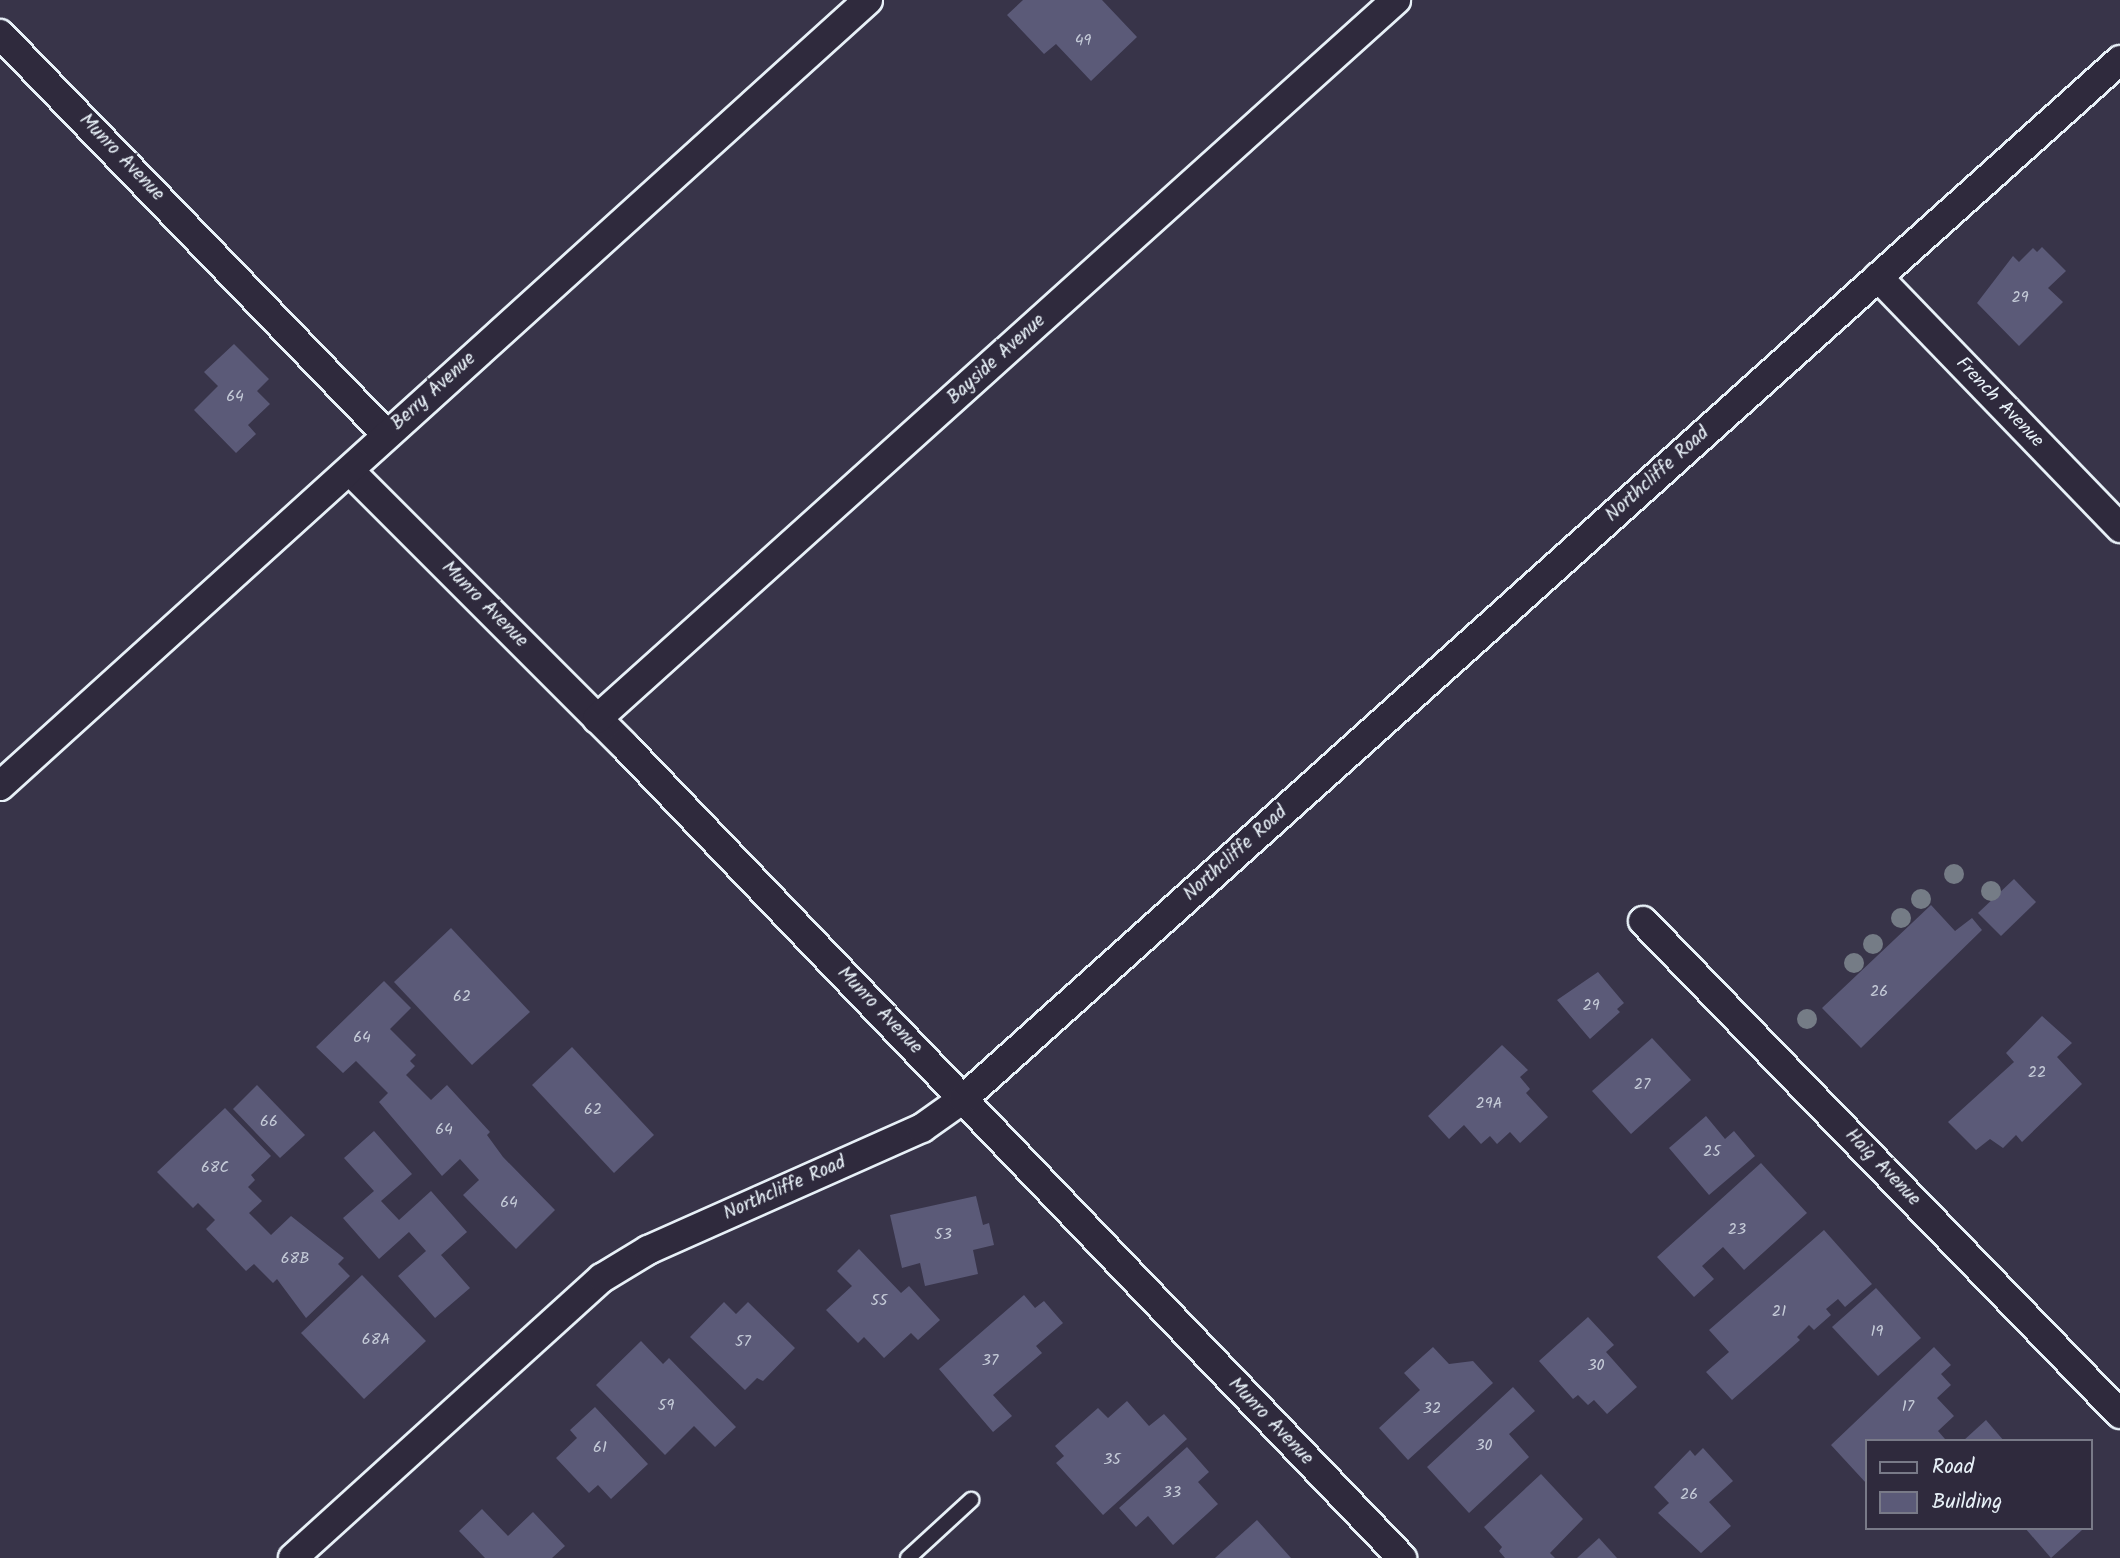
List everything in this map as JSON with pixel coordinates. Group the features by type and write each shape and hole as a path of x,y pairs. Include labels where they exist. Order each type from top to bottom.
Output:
{"street":[{"name":"Berry Avenue","path":"0,786 869,0"},
{"name":"Bayside Avenue","path":"597,719 1396,0"},
{"name":"Munro Avenue","path":"0,34 387,435"},
{"name":"Northcliffe Road","path":"293,1558 602,1279 648,1250 922,1128 963,1099 2120,60"},
{"name":"French Avenue","path":"1878,277 2120,528"},
{"name":"Munro Avenue","path":"350,471 597,719 1402,1558"},
{"name":"Haig Avenue","path":"1643,921 2120,1414"}],"lane":[{"path":"908,1558 971,1500"}],"building":[{"path":"1023,0 1102,0 1137,37 1091,81 1056,44 1044,54 1007,15"},
{"path":"2042,247 2066,271 2048,288 2063,302 2019,346 1977,303 2013,256 2019,262 2033,248 2037,252"},
{"path":"234,344 269,379 257,391 270,404 248,425 256,434 236,453 194,410 218,386 204,372"},
{"path":"2014,879 2036,902 2001,936 1978,913"},
{"path":"1931,905 1955,931 1972,918 1982,930 1861,1048 1822,1008"},
{"path":"451,928 530,1012 472,1065 394,982"},
{"path":"1598,972 1624,1003 1617,1009 1620,1012 1590,1039 1557,1000"},
{"path":"384,981 411,1008 390,1029 416,1055 410,1061 415,1066 406,1075 431,1100 447,1085 490,1132 487,1135 503,1157 555,1210 516,1249 463,1195 479,1180 460,1159 442,1176 379,1102 388,1093 356,1061 343,1073 316,1047"},
{"path":"2042,1016 2072,1043 2057,1057 2082,1084 2022,1142 2016,1135 2003,1148 1990,1139 1976,1150 1948,1122 2014,1062 2006,1053"},
{"path":"1652,1038 1691,1080 1631,1134 1592,1091"},
{"path":"1502,1045 1528,1070 1520,1077 1530,1089 1526,1093 1548,1117 1520,1143 1510,1132 1497,1144 1490,1136 1481,1144 1464,1125 1449,1139 1428,1116"},
{"path":"572,1047 654,1135 614,1173 532,1085"},
{"path":"257,1085 305,1135 280,1158 233,1109"},
{"path":"225,1108 271,1156 251,1175 255,1180 248,1187 262,1201 249,1213 271,1235 291,1216 344,1258 338,1264 350,1276 306,1318 277,1279 273,1283 254,1264 246,1271 206,1229 215,1220 198,1203 193,1208 157,1172"},
{"path":"1706,1116 1725,1139 1734,1131 1755,1156 1709,1195 1669,1148"},
{"path":"374,1131 412,1174 381,1201 399,1220 431,1191 467,1232 441,1255 470,1288 435,1318 398,1276 426,1251 409,1232 379,1259 343,1218 374,1191 344,1158"},
{"path":"1761,1163 1807,1213 1744,1270 1723,1247 1702,1266 1714,1279 1694,1297 1657,1257"},
{"path":"976,1196 983,1225 989,1223 994,1245 973,1250 978,1274 925,1286 920,1263 902,1268 890,1215"},
{"path":"1824,1230 1872,1284 1845,1307 1838,1299 1826,1309 1831,1315 1814,1330 1809,1325 1797,1337 1800,1340 1732,1400 1706,1372 1729,1352 1709,1330"},
{"path":"859,1249 901,1293 909,1286 940,1320 918,1340 911,1333 884,1358 864,1337 858,1343 826,1310 852,1286 837,1271"},
{"path":"362,1275 426,1341 364,1399 301,1333"},
{"path":"1876,1288 1921,1338 1878,1376 1832,1327"},
{"path":"1024,1295 1035,1308 1044,1301 1063,1323 1036,1346 1042,1353 993,1395 1012,1416 993,1432 939,1369"},
{"path":"724,1302 736,1314 748,1302 795,1348 763,1381 757,1378 745,1390 690,1337"},
{"path":"1588,1317 1614,1345 1606,1352 1637,1387 1607,1414 1594,1400 1588,1405 1578,1395 1573,1399 1539,1361"},
{"path":"641,1341 663,1364 669,1358 736,1427 715,1447 694,1426 665,1455 596,1385"},
{"path":"1433,1347 1449,1364 1473,1361 1493,1383 1408,1460 1379,1428 1420,1390 1404,1373"},
{"path":"1934,1347 1951,1365 1941,1374 1951,1385 1937,1398 1954,1416 1938,1431 1945,1439 1864,1439 1864,1481 1831,1445"},
{"path":"1513,1387 1535,1411 1509,1434 1529,1457 1469,1513 1427,1467"},
{"path":"1127,1401 1149,1426 1164,1414 1187,1439 1103,1515 1056,1463 1064,1456 1055,1446 1098,1408 1108,1418"},
{"path":"595,1407 648,1464 611,1499 598,1485 589,1493 556,1458 577,1438 570,1430"},
{"path":"1986,1420 2002,1439 1965,1439"},
{"path":"1187,1447 1209,1472 1198,1482 1218,1504 1173,1545 1148,1516 1136,1527 1119,1508"},
{"path":"1703,1448 1733,1481 1709,1502 1731,1526 1701,1553 1658,1513 1669,1503 1654,1487 1690,1450 1695,1456"},
{"path":"1541,1474 1583,1519 1550,1553 1555,1558 1505,1558 1499,1551 1502,1547 1484,1527"},
{"path":"482,1509 508,1536 533,1512 565,1546 552,1558 485,1558 459,1531"},
{"path":"1257,1520 1291,1558 1215,1558"},
{"path":"2027,1530 2082,1530 2051,1558"},
{"path":"1599,1538 1617,1558 1577,1558"}]}
